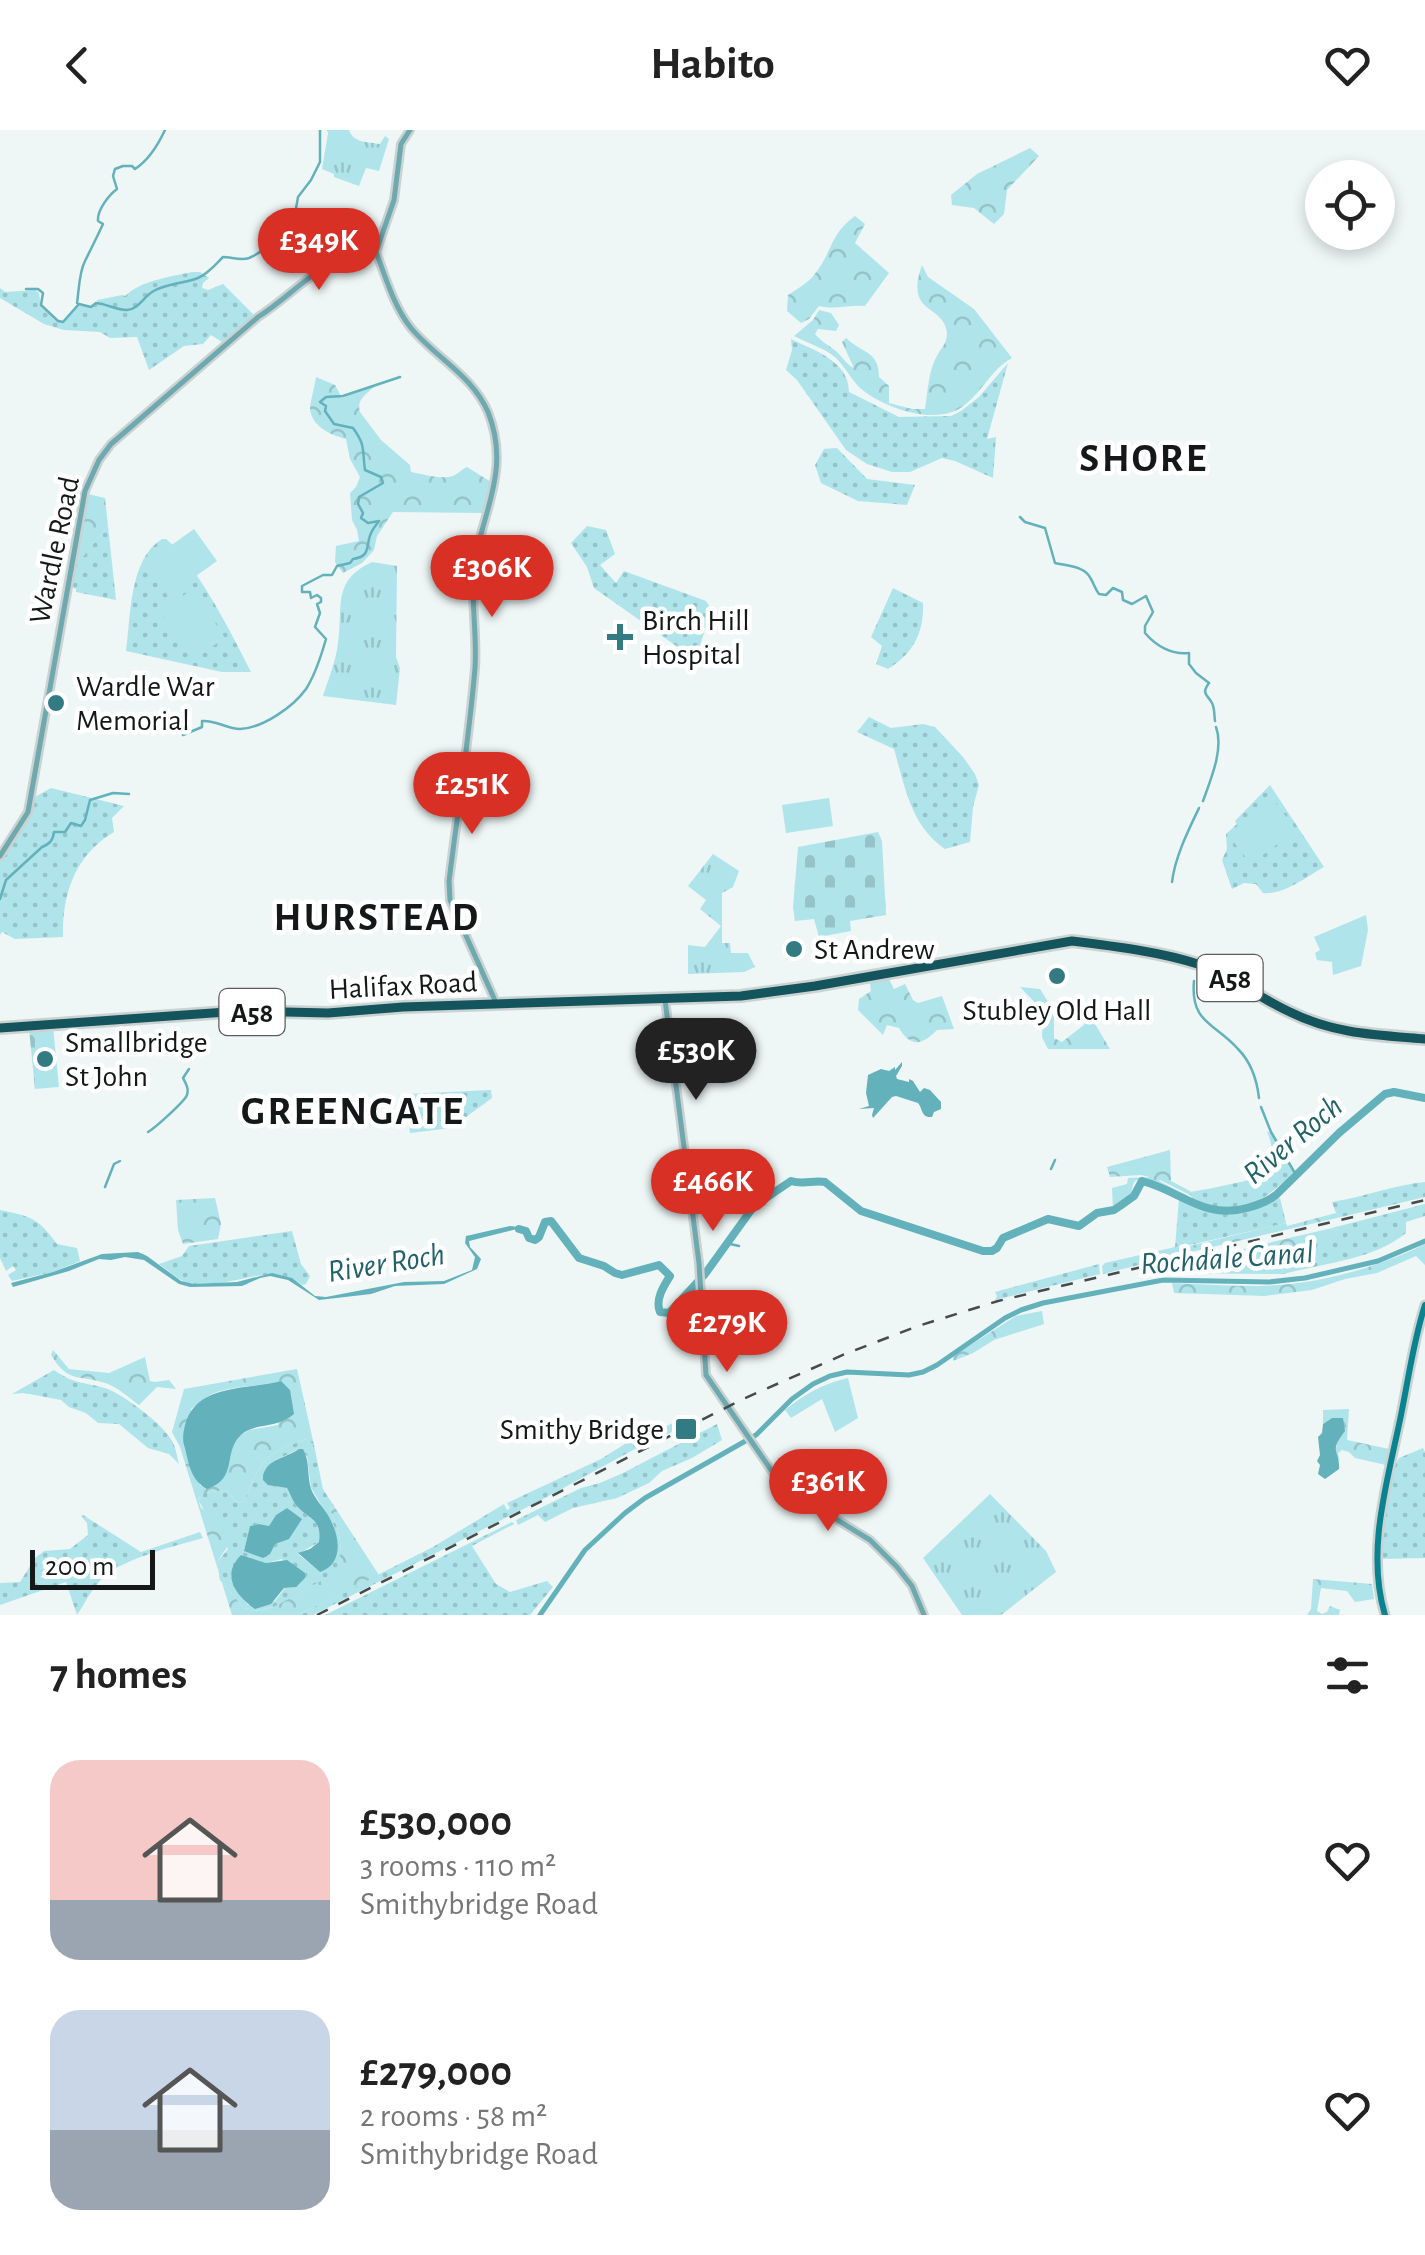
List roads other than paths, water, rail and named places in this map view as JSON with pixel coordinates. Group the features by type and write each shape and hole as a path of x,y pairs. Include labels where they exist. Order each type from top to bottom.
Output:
{"highway":[{"name":"A58","path":"665,1000 765,994 1072,941 1186,961 1221,972 1293,1014 1346,1032 1425,1039"},
{"name":"Halifax Road","path":"0,1030 240,1011 313,1014 665,1000"}],"main road":[{"path":"1385,1615 1376,1568 1379,1525 1425,1305"}],"street":[{"path":"410,130 402,144 394,200 376,252 410,327 472,385 488,412 494,438 493,496 476,556 474,671 449,881 450,900 488,987 488,1005"},
{"name":"Wardle Road","path":"0,856 28,812 85,491 105,452 122,433 260,316 325,266 342,258 376,252"},
{"path":"488,987 488,1005"},
{"path":"665,1000 699,1263 706,1375 782,1486 866,1536 882,1550 912,1586 924,1615"}],"waterway":[{"path":"77,303 83,265 103,224 98,221 99,212 117,189 115,169 135,169 153,152 165,130"},
{"path":"26,289 43,293 41,305 63,322 79,304 131,309 157,289 202,276 223,257 246,259 270,245 289,242 296,236 298,197 320,162 320,130"},
{"path":"183,735 202,727 202,721 240,729 258,725 285,709 306,689 326,639 315,627 321,598 311,598 310,592 302,592 302,586 323,575 332,575 337,566 365,553 379,521 368,523 361,518 359,497 383,483 381,477 365,470 362,444 353,428 334,424 320,402 400,377"},
{"path":"1020,517 1045,528 1055,563 1085,571 1099,594 1106,595 1113,588 1132,604 1146,596 1153,612 1145,633 1165,649 1189,653 1189,664 1209,683 1205,692 1213,705 1215,721"},
{"path":"1203,801 1218,754 1216,727"},
{"path":"0,899 6,880 49,843 54,832 65,832 71,823 81,826 90,800 113,793 129,794"},
{"path":"1172,882 1179,854 1199,808"},
{"path":"1194,981 1200,1014 1243,1054 1253,1072 1259,1098"},
{"path":"148,1132 187,1095 183,1078 189,1069"},
{"name":"River Roch","path":"519,1229 535,1240 545,1222 551,1221 579,1258 622,1275 659,1265 670,1276 658,1303 660,1312 669,1313 705,1274 754,1206 791,1181 825,1182 861,1211 992,1251 1003,1238 1048,1219 1079,1226 1097,1213 1114,1210 1134,1196 1142,1181 1218,1210 1232,1211 1259,1204 1276,1195 1385,1094 1425,1098"},
{"path":"1261,1107 1296,1175"},
{"path":"1051,1169 1055,1160"},
{"path":"105,1187 114,1164 120,1161"},
{"name":"Rochdale Canal","path":"540,1615 585,1550 625,1513 756,1435 792,1399 830,1376 847,1372 923,1372 1005,1318 1043,1303 1163,1280 1269,1282 1305,1278 1378,1261 1425,1241"},
{"path":"726,1243 739,1246"}],"railway":[{"path":"317,1615 743,1399 918,1326 998,1301 1425,1200"}],"place":[{"name":"Birch Hill Hospital","path":"620,637"},
{"name":"Wardle War Memorial","path":"56,703"},
{"name":"St Andrew","path":"794,949"},
{"name":"Stubley Old Hall","path":"1057,976"},
{"name":"Smallbridge St John","path":"45,1059"},
{"name":"Smithy Bridge","path":"686,1429"}],"district":[{"name":"SHORE","path":"1144,457"},
{"name":"HURSTEAD","path":"377,916"},
{"name":"GREENGATE","path":"353,1110"}]}
